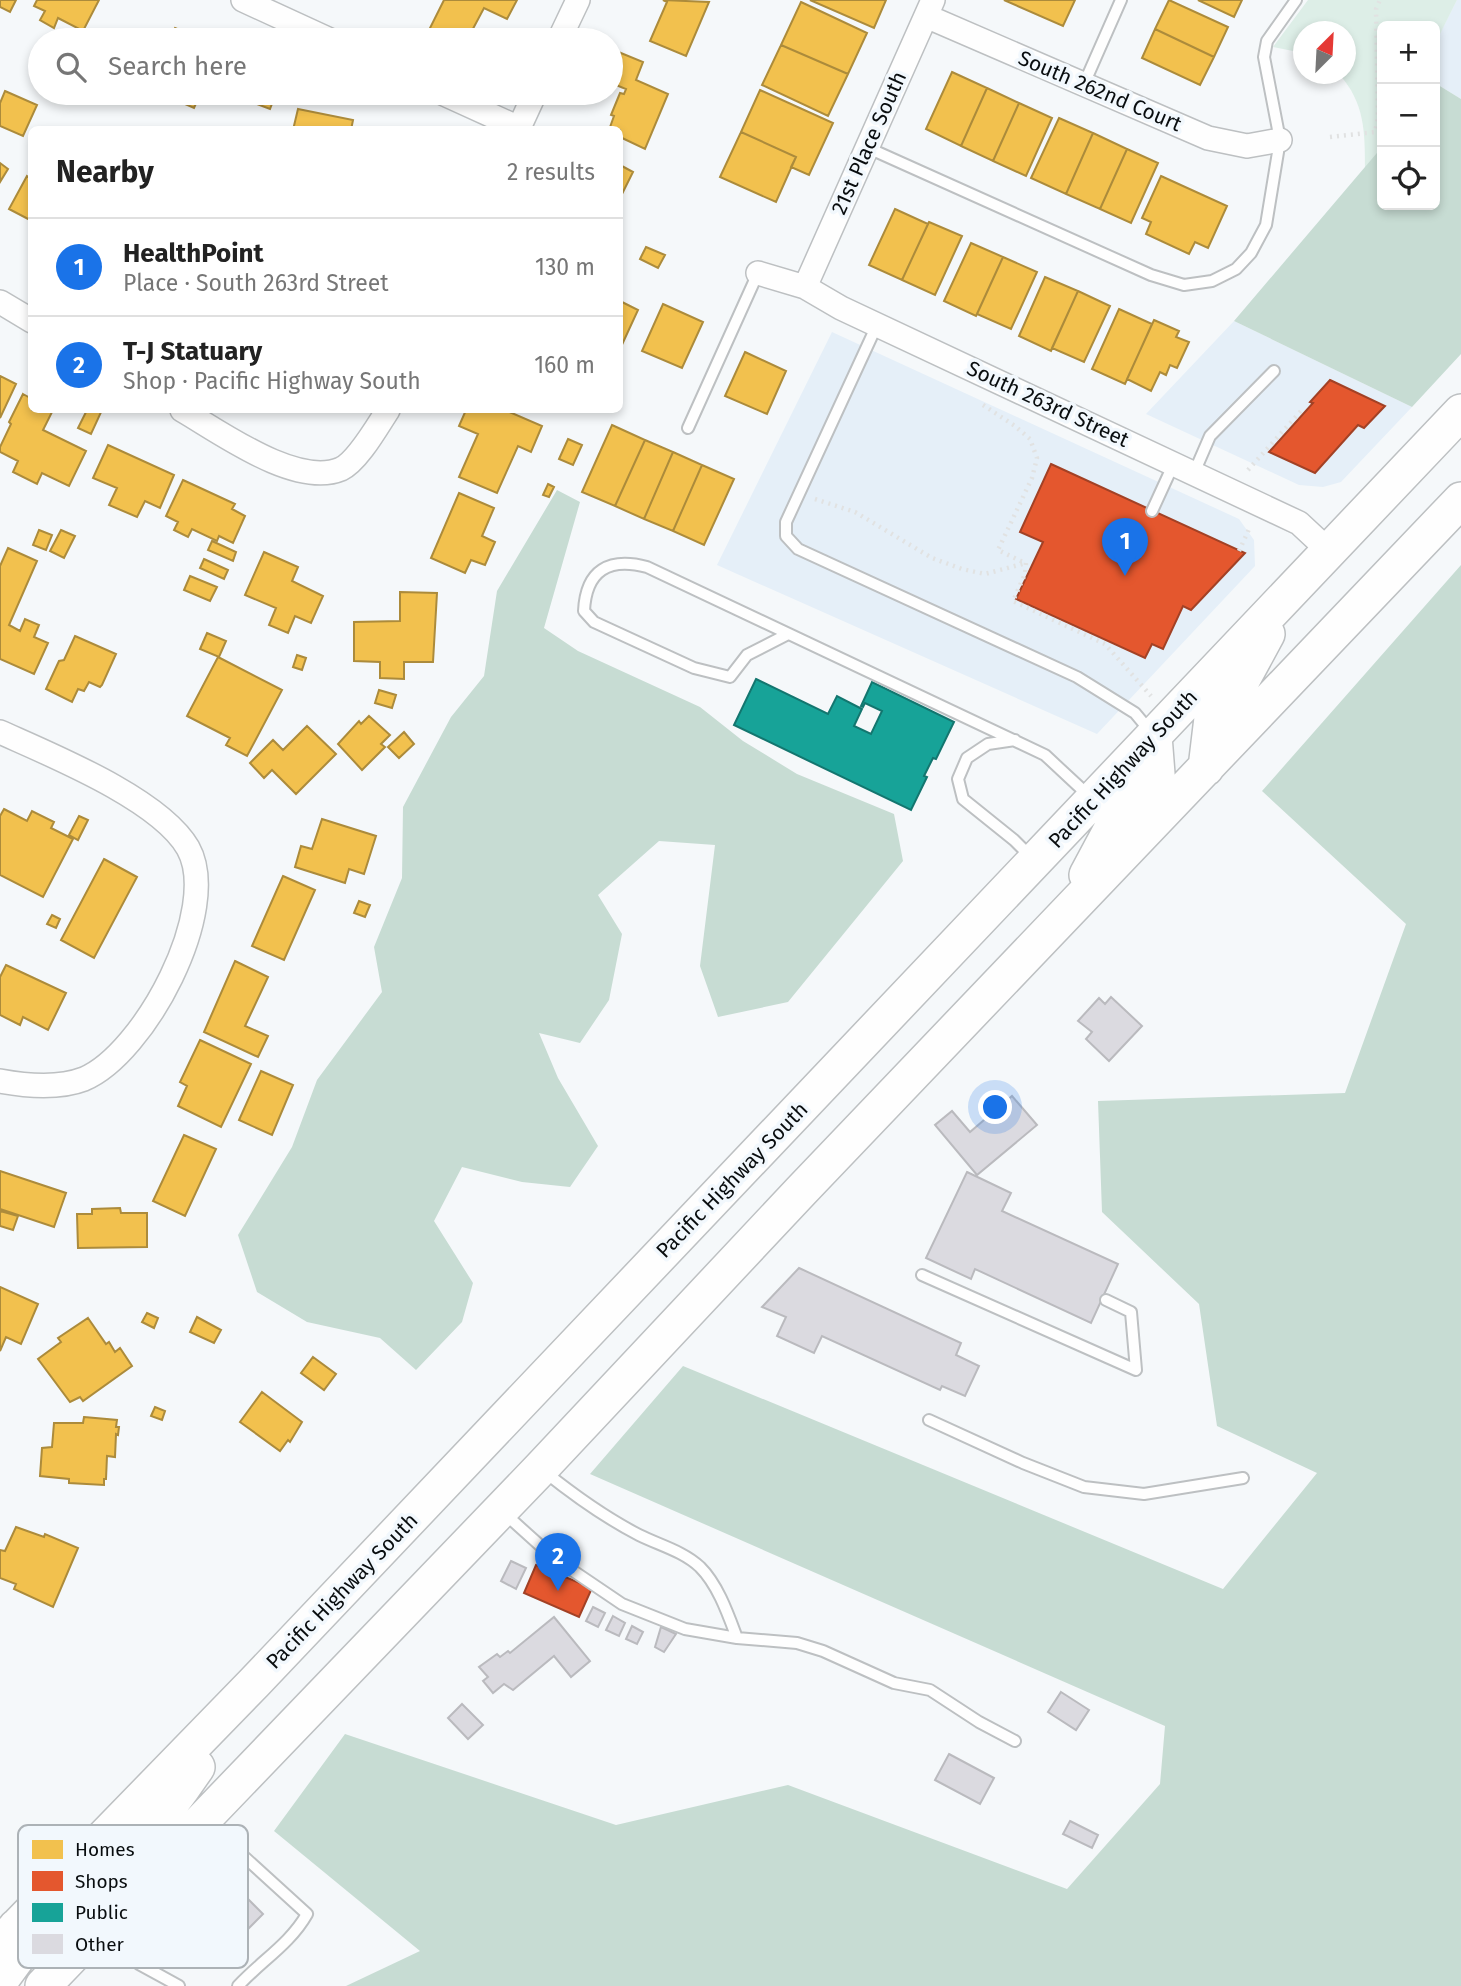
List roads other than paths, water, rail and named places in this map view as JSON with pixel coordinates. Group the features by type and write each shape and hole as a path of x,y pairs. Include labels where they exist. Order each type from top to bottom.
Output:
{"main road":[{"name":"Pacific Highway South","path":"111,1825 254,1683 1461,412"},
{"path":"197,1825 541,1468 1461,500"},
{"path":"1206,768 1212,718 1235,693 1289,594"},
{"path":"1067,913 1118,817 1157,774 1154,736"},
{"path":"153,1825 183,1788 254,1683"},
{"name":"Pacific Highway South","path":"5,1930 18,1917"},
{"path":"5,1930 18,1946"},
{"path":"0,1981 18,1956"},
{"path":"43,1986 60,1968"}],"street":[{"path":"243,0 304,28"},
{"path":"565,28 578,0"},
{"name":"South 262nd Court","path":"929,8 1084,84 1209,138 1247,146 1280,140"},
{"name":"21st Place South","path":"805,287 929,8"},
{"path":"467,105 512,126"},
{"path":"519,126 529,105"},
{"name":"South 263rd Street","path":"758,273 805,287 841,308 1299,523 1329,551"},
{"path":"0,302 28,319"},
{"path":"188,413 281,464 309,473 324,473 342,468 359,452 386,413"},
{"path":"0,732 77,767 120,791 168,824 189,850 195,879 194,908 184,945 169,982 130,1043 108,1064 84,1079 43,1086 0,1081"}],"lane":[{"path":"1084,84 1121,0"},
{"path":"866,147 1151,275 1184,285 1212,281 1236,269 1251,253 1266,225 1280,140 1264,57 1268,41 1296,0"},
{"path":"688,428 758,273"},
{"path":"877,325 786,522 786,536 798,549 1077,677 1135,713 1154,736"},
{"path":"1153,511 1210,436 1274,371"},
{"path":"788,634 747,655 730,677 694,668 594,622 584,611 584,603 593,579 603,567 620,563 647,567 1045,755 1093,800"},
{"path":"1015,740 988,744 967,758 958,779 963,799 1014,840 1035,861"},
{"path":"922,1275 1136,1370 1131,1312 1106,1300"},
{"path":"929,1420 1023,1463 1084,1487 1144,1494 1243,1478"},
{"path":"541,1468 592,1509 685,1555 701,1568 727,1610 737,1638"},
{"path":"499,1509 554,1558 622,1604 685,1629 737,1638 797,1643 823,1651 894,1683 930,1690 978,1722 1015,1741"},
{"path":"203,1819 210,1825"},
{"path":"238,1986 298,1930 307,1914 248,1860"},
{"path":"146,1968 179,1986"}],"place":[{"name":"HealthPoint","path":"1125,576"},
{"name":"T-J Statuary","path":"558,1591"}]}
